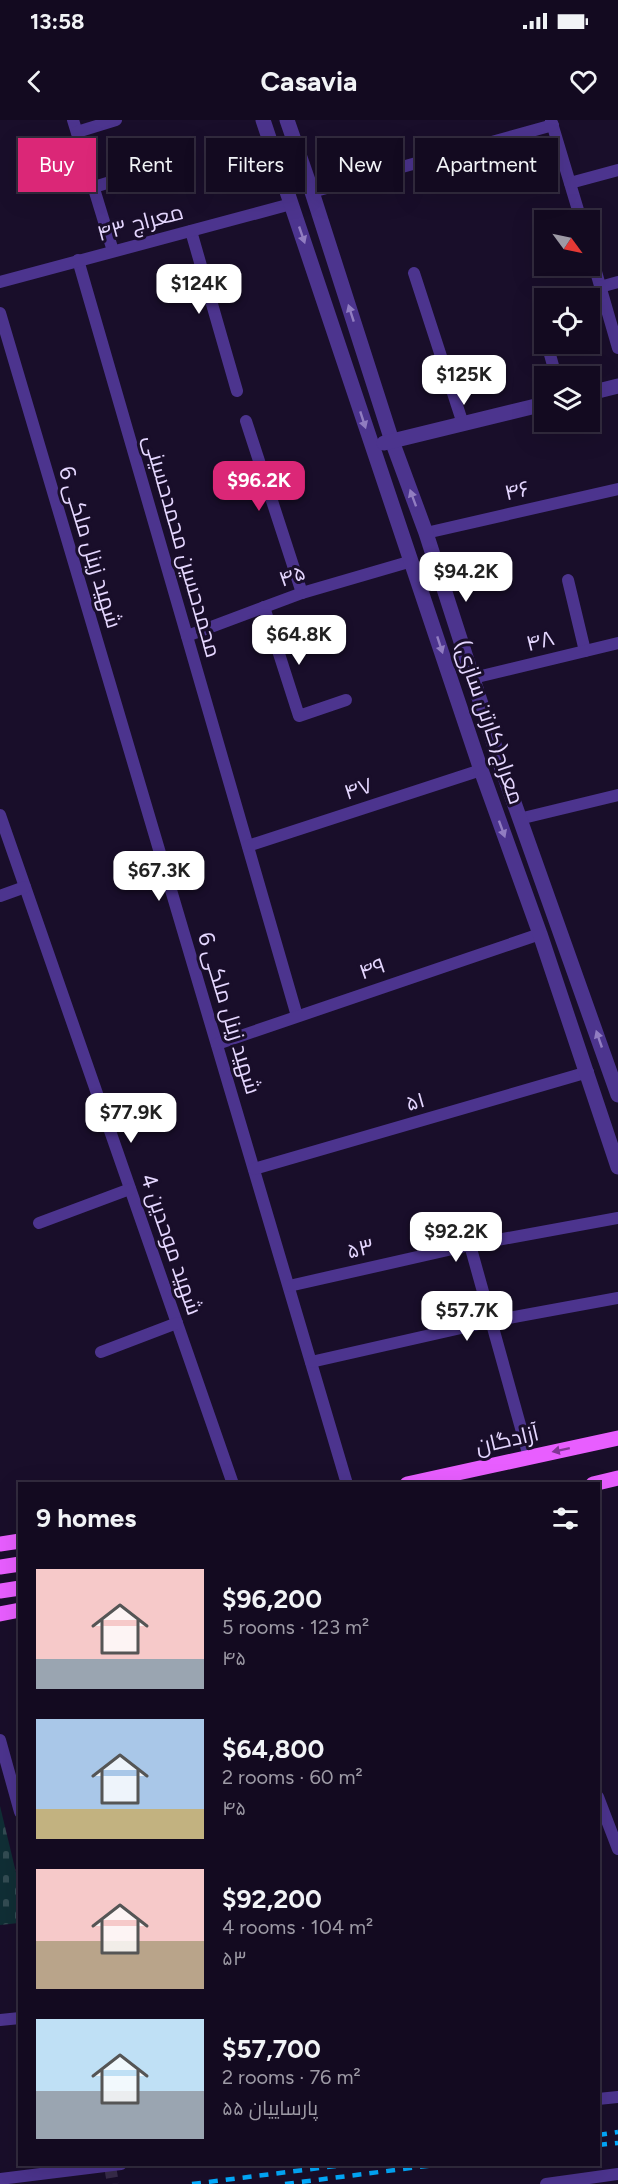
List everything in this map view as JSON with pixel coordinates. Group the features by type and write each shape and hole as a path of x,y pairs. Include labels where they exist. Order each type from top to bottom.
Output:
{"main road":[{"name":"آزادگان","path":"415,1482 618,1438"},
{"path":"600,1482 618,1478"},
{"path":"0,1545 18,1541"},
{"path":"0,1567 18,1564"},
{"path":"0,1591 18,1588"},
{"path":"0,1614 18,1610"}],"street":[{"path":"75,126 116,120"},
{"name":"معراج(کارتن سازی)","path":"263,120 481,770 588,1072 618,1167"},
{"name":"معراج(کارتن سازی)","path":"287,120 392,441 426,533 519,819 618,1095"},
{"path":"312,192 552,122 578,210"},
{"path":"570,183 618,170"},
{"path":"95,192 113,251"},
{"name":"معراج ۴۳","path":"0,282 291,204"},
{"path":"190,231 237,391"},
{"name":"محمدحسین محمدحسینی","path":"78,260 297,1016"},
{"path":"414,273 463,424"},
{"path":"597,276 618,348"},
{"path":"600,287 618,282"},
{"name":"6 شهید زینل ملکی","path":"0,313 346,1482"},
{"path":"600,390 618,386"},
{"path":"373,447 534,406"},
{"path":"246,421 302,593"},
{"name":"۴۶","path":"426,533 618,489"},
{"name":"۴۵","path":"187,636 302,593 412,561"},
{"path":"568,580 585,651"},
{"path":"264,607 299,716 346,700"},
{"name":"۴۸","path":"473,678 618,643"},
{"name":"۴۷","path":"248,846 481,770"},
{"path":"519,819 618,795"},
{"name":"4 شهید موحدین","path":"0,815 232,1482"},
{"path":"0,896 25,887"},
{"name":"۴۹","path":"217,1044 540,934"},
{"name":"۵۱","path":"254,1169 588,1072"},
{"path":"39,1223 130,1189"},
{"name":"۵۳","path":"289,1286 470,1245 618,1218"},
{"path":"470,1245 529,1457"},
{"path":"311,1362 492,1321 618,1298"},
{"path":"101,1352 177,1323"},
{"path":"0,1740 18,1805"},
{"path":"600,1802 618,1849"},
{"path":"0,2020 18,2018"},
{"path":"600,2099 618,2097"},
{"path":"0,2179 106,2166"},
{"path":"546,2184 618,2174"}],"green space":[{"path":"0,1806 18,1881 18,1923 0,1925"}],"tunnel":[{"path":"110,2166 113,2184"}],"railway":[{"path":"600,2135 618,2132"},
{"path":"600,2145 618,2143"},
{"path":"192,2184 336,2166"},
{"path":"285,2184 426,2166"}]}
